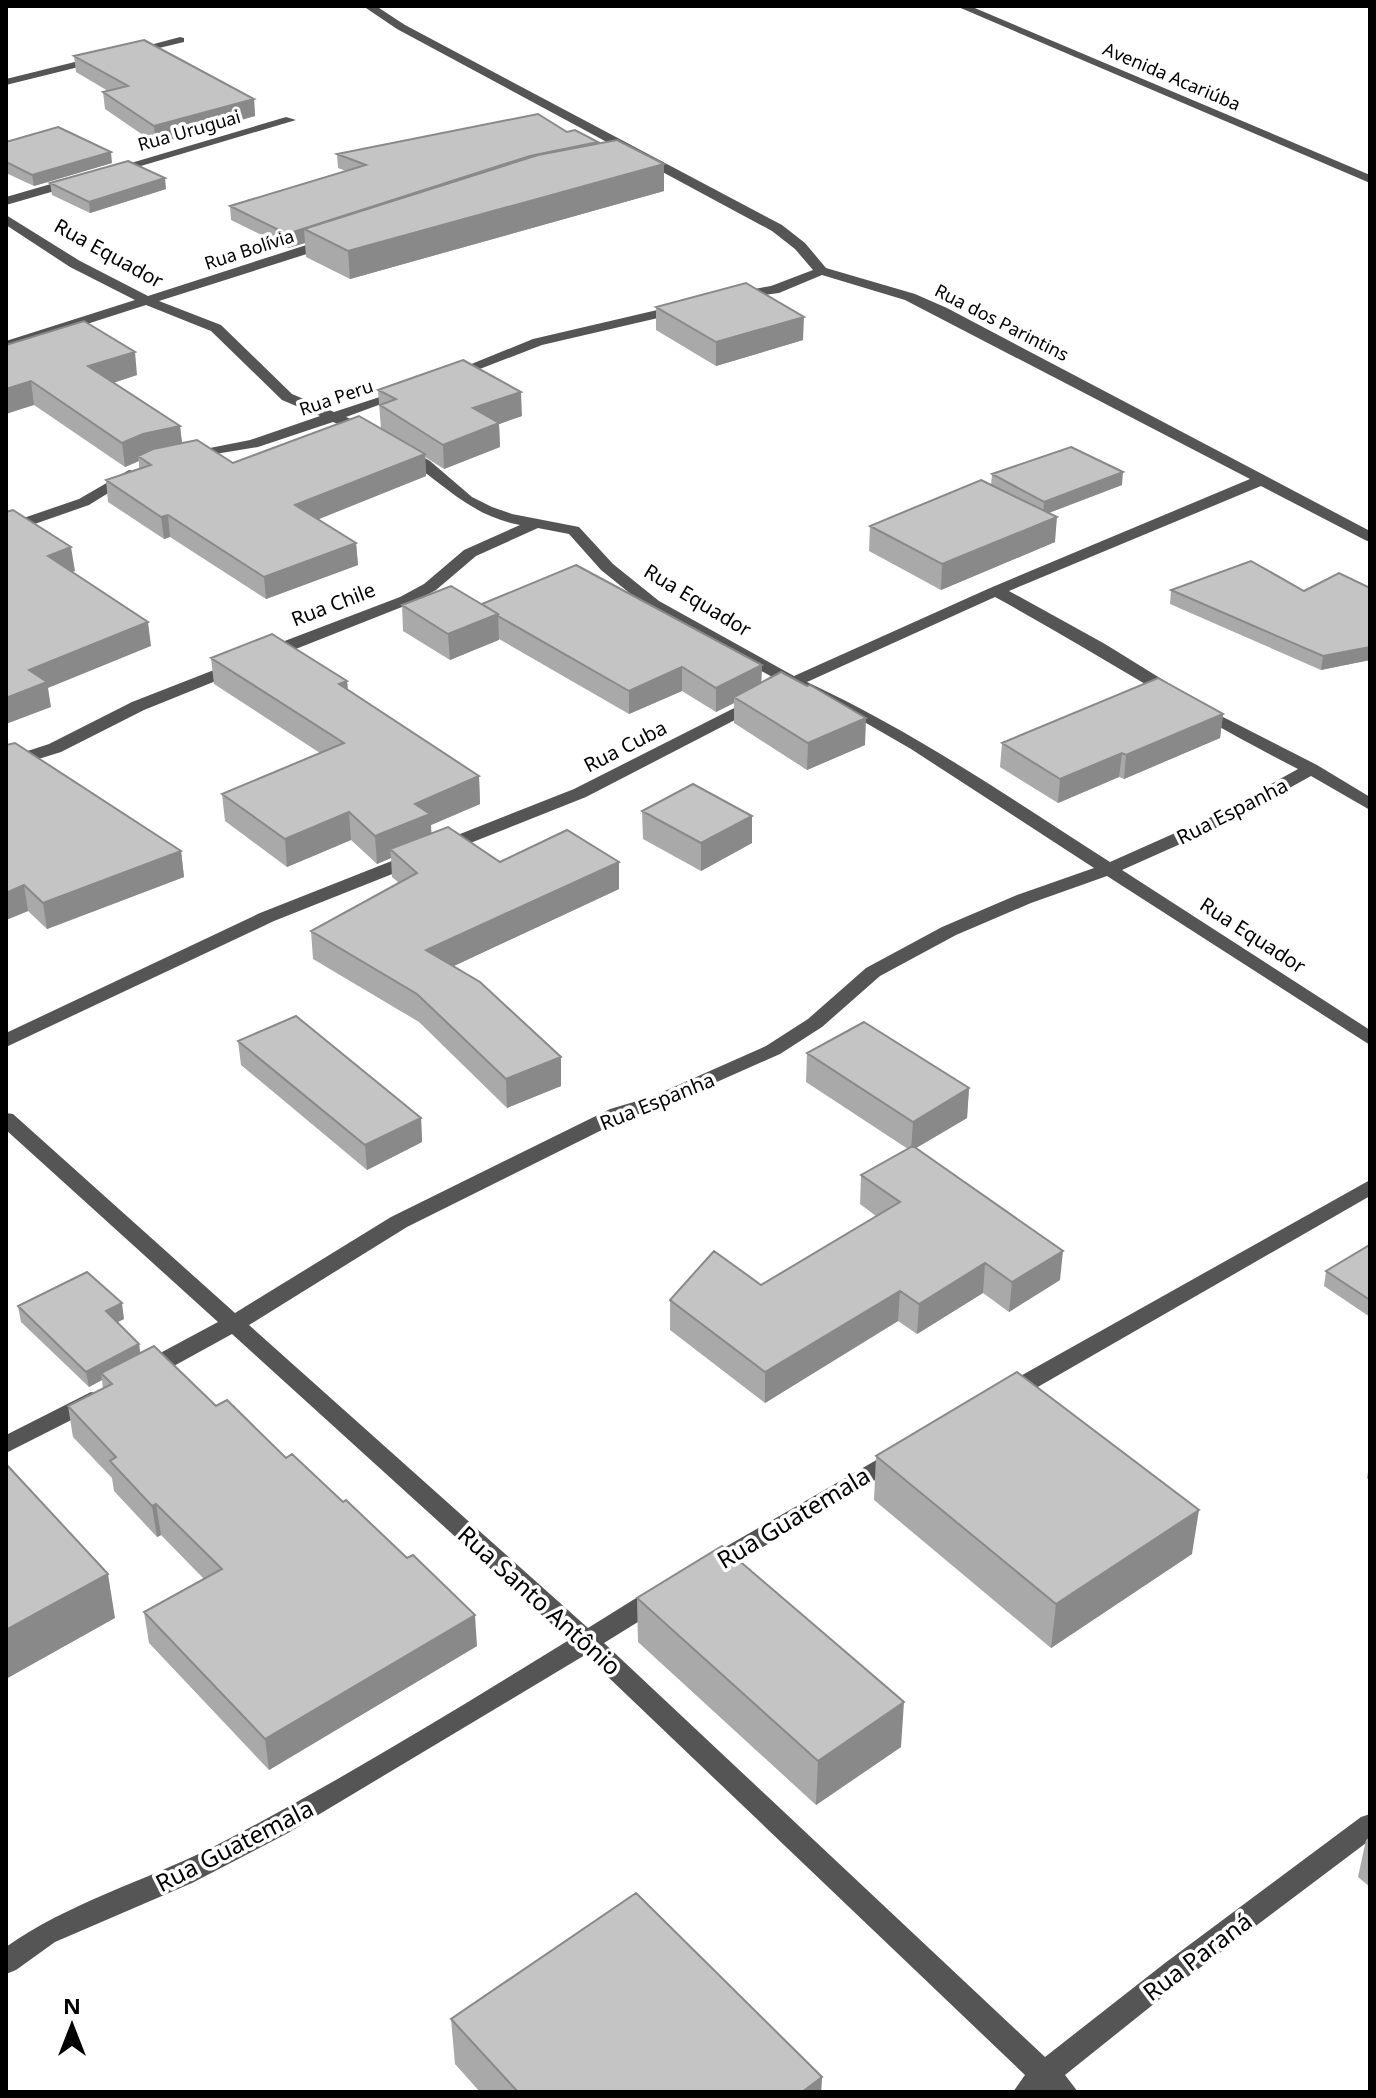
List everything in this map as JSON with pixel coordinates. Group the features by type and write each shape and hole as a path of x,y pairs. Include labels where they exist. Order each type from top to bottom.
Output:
{"street":[{"name":"Rua dos Parintins","path":"368,6 401,27 777,228 800,246 821,271 845,281 910,297 942,311 1370,537"},
{"name":"Avenida Acariúba","path":"961,6 1370,179"},
{"path":"122,54 180,40"},
{"path":"6,82 108,57"},
{"name":"Rua Uruguai","path":"6,201 290,120"},
{"path":"615,159 643,154"},
{"name":"Rua Equador","path":"6,219 75,264 147,301 216,328 276,388 304,406 355,424 425,464 467,500 508,518 574,530 607,567 653,604 793,682 872,719 917,745 1112,868 1370,1039"},
{"name":"Rua Bolívia","path":"6,346 350,236"},
{"path":"722,299 774,290 821,271"},
{"path":"439,380 538,342 651,318 700,304"},
{"name":"Rua Peru","path":"174,459 253,444 413,390"},
{"path":"6,529 84,502 139,469"},
{"name":"Rua Cuba","path":"6,1041 267,917 580,793 793,682 996,591 1259,481"},
{"name":"Rua Chile","path":"6,764 55,748 167,693 406,600 430,587 470,553 534,524"},
{"path":"996,591 1099,647 1217,721 1311,769 1370,805"},
{"name":"Rua Espanha","path":"6,1445 235,1323 399,1222 617,1114 658,1101 773,1050 815,1023 873,972 949,931 1024,899 1112,868 1217,821 1311,769"},
{"name":"Rua Santo Antônio","path":"6,1119 585,1640 1045,2086"},
{"path":"986,1405 1370,1187"},
{"name":"Rua Guatemala","path":"6,1962 45,1934 182,1875 279,1825 918,1444"},
{"name":"Rua Paraná","path":"1045,2086 1175,1971 1370,1825"}],"building":[{"path":"144,40 254,99 154,126 103,92 128,86 74,56"},
{"path":"538,114 567,132 575,130 598,142 530,156 287,234 230,206 366,165 337,154"},
{"path":"58,127 111,152 32,175 6,162 6,142"},
{"path":"617,140 664,164 348,251 304,229 538,155"},
{"path":"128,161 165,178 89,202 50,183"},
{"path":"746,283 804,317 716,342 656,307"},
{"path":"84,321 135,352 88,366 180,426 143,434 122,443 31,381 6,389 6,345"},
{"path":"463,360 521,392 473,408 499,423 443,445 380,405 396,399 378,390"},
{"path":"359,416 425,454 295,505 356,543 264,577 168,515 161,517 106,480 151,465 138,456 153,449 197,440 233,463"},
{"path":"1071,447 1123,472 1044,502 992,474"},
{"path":"981,480 1057,517 942,564 870,526"},
{"path":"13,510 71,547 48,556 148,622 29,670 47,682 6,698 6,512"},
{"path":"1251,561 1304,591 1339,573 1370,588 1370,647 1323,656 1171,590"},
{"path":"576,565 762,665 716,688 682,667 629,691 482,604"},
{"path":"451,586 498,614 448,634 402,605"},
{"path":"272,634 347,681 339,684 479,776 415,804 430,814 375,836 349,812 285,839 222,794 344,743 211,658"},
{"path":"781,672 866,718 808,743 734,697"},
{"path":"1158,678 1223,714 1060,779 1002,743"},
{"path":"15,743 181,851 43,903 24,885 6,893 6,745"},
{"path":"693,784 752,816 701,843 642,811"},
{"path":"448,827 500,862 567,830 619,862 426,950 480,982 561,1057 506,1079 417,994 311,931 417,873 390,849"},
{"path":"296,1016 421,1118 365,1145 238,1041"},
{"path":"864,1022 969,1088 913,1122 807,1053"},
{"path":"913,1146 1063,1251 1012,1282 985,1263 919,1304 900,1291 765,1372 670,1300 714,1251 761,1285 900,1202 861,1175"},
{"path":"1370,1247 1370,1300 1326,1271"},
{"path":"87,1272 122,1303 106,1311 139,1344 86,1372 18,1306"},
{"path":"154,1346 216,1406 227,1400 286,1458 292,1454 407,1558 413,1555 475,1615 265,1739 144,1612 222,1569 156,1504 152,1506 110,1461 116,1457 68,1406 112,1384 101,1373"},
{"path":"1017,1372 1199,1510 1056,1604 876,1456"},
{"path":"6,1464 108,1574 6,1630"},
{"path":"722,1546 904,1702 818,1761 637,1598"},
{"path":"636,1893 822,2077 802,2092 518,2092 451,2019"}]}
